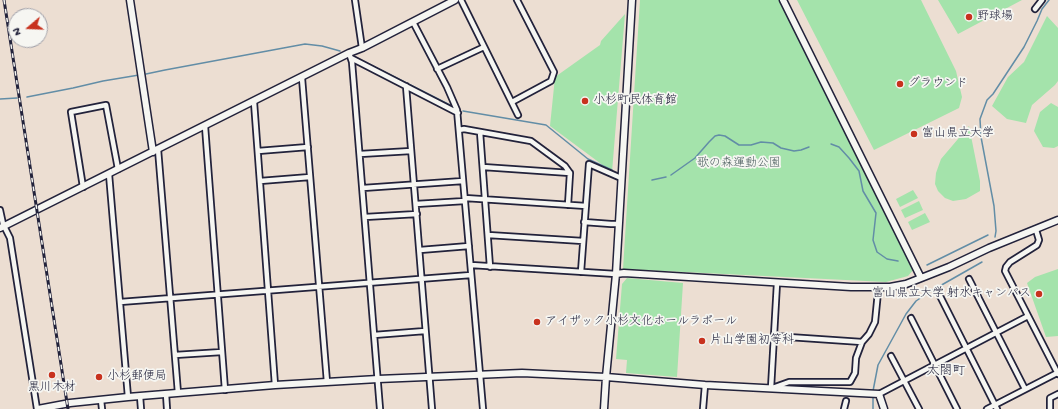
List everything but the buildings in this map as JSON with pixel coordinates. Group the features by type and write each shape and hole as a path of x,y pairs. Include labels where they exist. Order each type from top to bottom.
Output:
{"street":[{"path":"130,0 156,150 171,298 178,393"},
{"path":"355,0 362,48"},
{"path":"2,227 302,78 350,56 362,48 455,0"},
{"path":"461,0 518,115"},
{"path":"512,102 551,81 554,72 517,0"},
{"path":"604,409 616,274 632,0"},
{"path":"783,0 921,278"},
{"path":"1035,9 1042,0"},
{"path":"413,22 447,87 458,113 483,409"},
{"path":"437,69 484,46"},
{"path":"350,56 458,113"},
{"path":"350,56 360,154 380,409"},
{"path":"302,78 327,382"},
{"path":"406,86 432,409"},
{"path":"254,102 275,386"},
{"path":"83,187 70,112 106,105 118,169"},
{"path":"205,126 225,390"},
{"path":"459,130 464,129 531,141 565,166 570,173 568,205"},
{"path":"480,132 490,267"},
{"path":"258,151 308,147"},
{"path":"360,154 411,152"},
{"path":"581,272 589,164 621,178"},
{"path":"483,167 570,173"},
{"path":"109,174 128,397"},
{"path":"260,181 310,177"},
{"path":"362,188 464,181"},
{"path":"416,204 465,199 486,199 586,206"},
{"path":"0,210 2,227 10,238 38,409 70,403 178,393 429,376 522,373 875,393 904,381 1028,316"},
{"path":"365,217 417,214"},
{"path":"471,265 877,288 906,284 1058,220"},
{"path":"584,222 619,224"},
{"path":"987,409 996,407 1025,389 1058,373 1005,271 1010,262 1037,245 1039,240 1036,230"},
{"path":"488,235 583,241"},
{"path":"420,250 469,246"},
{"path":"120,302 471,275"},
{"path":"969,279 1025,389"},
{"path":"773,388 777,283"},
{"path":"773,388 789,382 850,382 855,373 856,358 862,342 869,334 875,322 878,292 877,288"},
{"path":"940,296 996,407"},
{"path":"911,318 957,409"},
{"path":"374,335 425,331"},
{"path":"774,336 862,342"},
{"path":"175,355 222,352"},
{"path":"891,356 919,409"},
{"path":"702,409 705,384"},
{"path":"875,393 884,409"},
{"path":"166,394 167,409"},
{"path":"1050,409 1050,398 1058,394"},
{"path":"140,396 141,409"},
{"path":"101,400 102,409"},
{"path":"844,409 846,401"}],"green space":[{"name":"歌の森運動公園","path":"640,0 779,0 914,269 908,276 886,282 623,269"},
{"name":"グラウンド","path":"797,0 921,0 956,71 962,97 959,108 874,150"},
{"name":"野球場","path":"938,0 1022,0 958,34"},
{"name":"小杉町民体育館","path":"625,14 612,172 550,126 555,77 600,45 601,41"},
{"path":"1047,16 1058,28 1058,81 1032,105 1026,123 1007,119 992,106 1008,77 1024,62"},
{"path":"1051,103 1058,107 1058,146 1054,148 1043,147 1034,131 1040,112"},
{"path":"969,126 980,181 980,191 966,199 953,201 945,198 938,191 935,184 936,173 941,159"},
{"path":"913,190 918,198 900,207 896,199"},
{"path":"919,201 923,210 905,218 901,210"},
{"path":"925,213 930,222 912,230 908,222"},
{"path":"1058,269 1058,336 1046,337 1027,283 1035,277"},
{"path":"627,278 683,283 677,377 626,373 627,360 616,359 622,284"}],"waterway":[{"path":"995,237 994,206 981,137 980,119 987,100 993,94 1024,47 1042,9 1049,0"},
{"path":"146,74 305,44 322,46 340,51"},
{"path":"355,57 450,105"},
{"path":"27,97 139,75"},
{"path":"0,99 17,98"},
{"path":"463,111 546,125 588,159 612,170"},
{"path":"671,175 695,158 715,136 719,135 725,136 739,145 751,145 761,142 773,143 781,148 794,151 809,147"},
{"path":"831,144 839,147 859,171 863,191 876,213 873,240 877,252 887,259 898,261"},
{"path":"652,180 666,177"},
{"path":"927,265 988,235"},
{"path":"873,391 878,365 906,314 916,301 982,262"},
{"path":"873,395 873,409"}],"railway":[{"path":"4,0 68,409"}],"place":[{"name":"野球場","path":"969,17"},
{"name":"グラウンド","path":"900,84"},
{"name":"小杉町民体育館","path":"585,101"},
{"name":"富山県立大学","path":"914,134"},
{"name":"富山県立大学 射水キャンパス","path":"1039,294"},
{"name":"アイザック小杉文化ホールラポール","path":"537,322"},
{"name":"片山学園初等科","path":"702,341"},
{"name":"黒川木材","path":"52,375"},
{"name":"小杉郵便局","path":"99,377"}],"district":[{"name":"太閤町","path":"946,372"}]}
